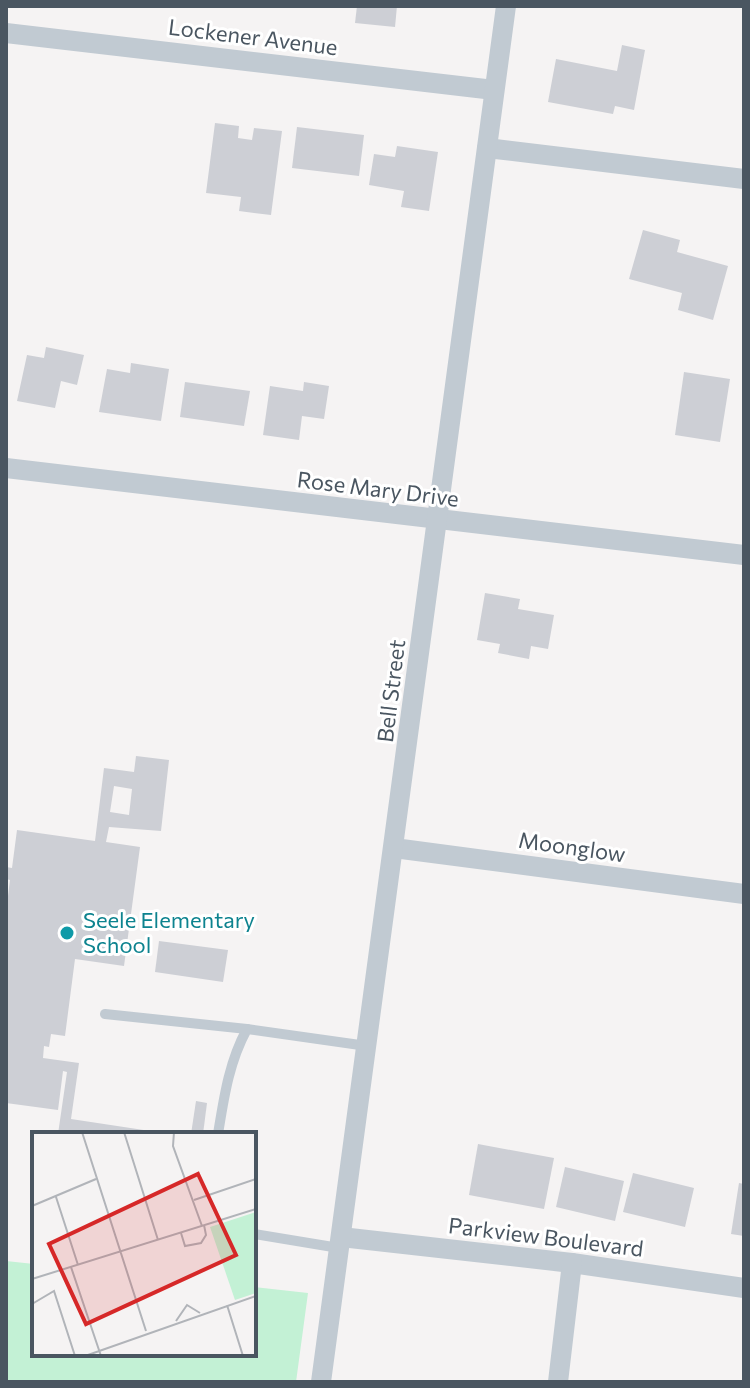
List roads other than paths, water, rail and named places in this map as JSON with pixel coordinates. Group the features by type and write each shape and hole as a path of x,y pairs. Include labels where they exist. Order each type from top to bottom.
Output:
{"street":[{"name":"Bell Street","path":"321,1382 506,6"},
{"name":"Lockener Avenue","path":"6,33 494,90"},
{"path":"487,148 744,179"},
{"name":"Rose Mary Drive","path":"6,468 744,555"},
{"name":"Moonglow","path":"394,848 744,894"},
{"name":"Parkview Boulevard","path":"340,1243 572,1263 744,1288"},
{"path":"558,1382 572,1263"}],"lane":[{"path":"105,1014 367,1046"},
{"path":"218,1132 231,1064 247,1029"},
{"path":"256,1234 340,1243"}],"place":[{"name":"Seele Elementary School","path":"67,933"}]}
